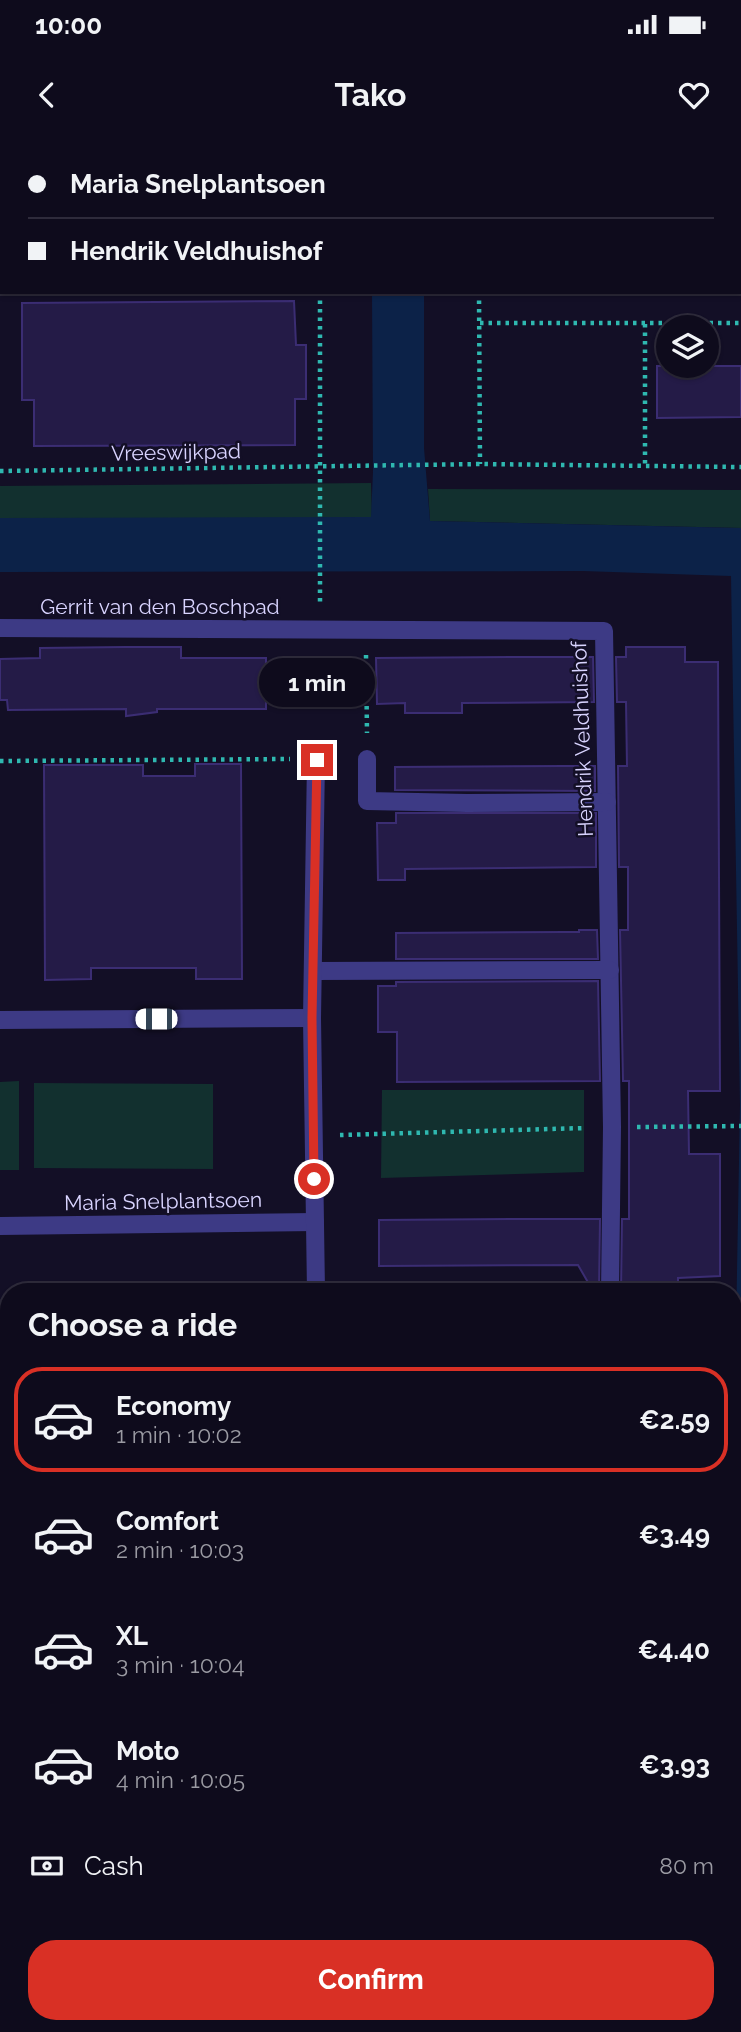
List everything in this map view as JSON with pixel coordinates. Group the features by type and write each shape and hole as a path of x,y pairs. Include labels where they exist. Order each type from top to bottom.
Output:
{"street":[{"name":"Gerrit van den Boschpad","path":"0,628 320,629"},
{"name":"Hendrik Veldhuishof","path":"320,629 604,631 612,1127 610,1283"},
{"path":"367,759 367,801 607,802"},
{"path":"316,1283 312,1018 317,760"},
{"path":"314,971 610,970"},
{"path":"0,1020 312,1018"},
{"name":"Maria Snelplantsoen","path":"0,1226 315,1222"}],"path":[{"path":"320,294 320,629"},
{"path":"480,294 480,464 741,467"},
{"path":"480,323 741,323"},
{"path":"645,324 645,466"},
{"name":"Vreeswijkpad","path":"0,471 480,464"},
{"path":"366,630 367,759"},
{"path":"0,761 317,760"},
{"path":"314,1136 741,1126"}],"green space":[{"path":"371,483 372,518 0,518 0,486"},
{"path":"428,489 741,490 741,528 430,521"},
{"path":"19,1081 19,1170 0,1170 0,1082"},
{"path":"34,1083 213,1084 213,1169 34,1168"},
{"path":"382,1090 584,1090 584,1172 381,1178"}],"water":[{"path":"372,294 424,294 424,448 430,521 741,528 741,1283 737,1283 740,1105 731,576 583,571 0,572 0,518 371,517"}],"building":[{"path":"294,301 296,345 306,345 306,399 295,399 295,445 34,446 34,400 22,400 22,303"},
{"path":"719,366 741,366 741,417 657,418 657,378 719,378"},
{"path":"181,647 181,658 266,658 266,709 157,709 157,712 126,716 126,709 8,710 7,700 0,700 0,659 40,658 40,648"},
{"path":"626,647 685,647 685,662 718,662 720,1091 688,1091 689,1154 720,1154 720,1276 678,1278 678,1283 621,1283 622,1219 629,1219 629,1081 623,1081 620,930 628,930 628,867 619,867 618,766 627,766 626,702 617,702 616,657 626,657"},
{"path":"593,657 594,702 462,703 462,713 405,713 405,703 377,704 376,658"},
{"path":"195,764 241,764 242,979 196,979 196,968 91,968 91,979 45,980 44,765 143,765 143,776 195,776"},
{"path":"595,766 595,791 395,790 395,767"},
{"path":"396,813 596,813 596,867 405,869 405,880 378,880 377,823 396,823"},
{"path":"597,930 598,959 396,959 396,933"},
{"path":"598,981 600,1081 397,1082 397,1032 378,1032 378,986 396,986 396,982"},
{"path":"600,1219 599,1283 588,1283 578,1265 379,1266 379,1220"}],"route":[{"path":"314,1179 312,1018 317,760"}]}
